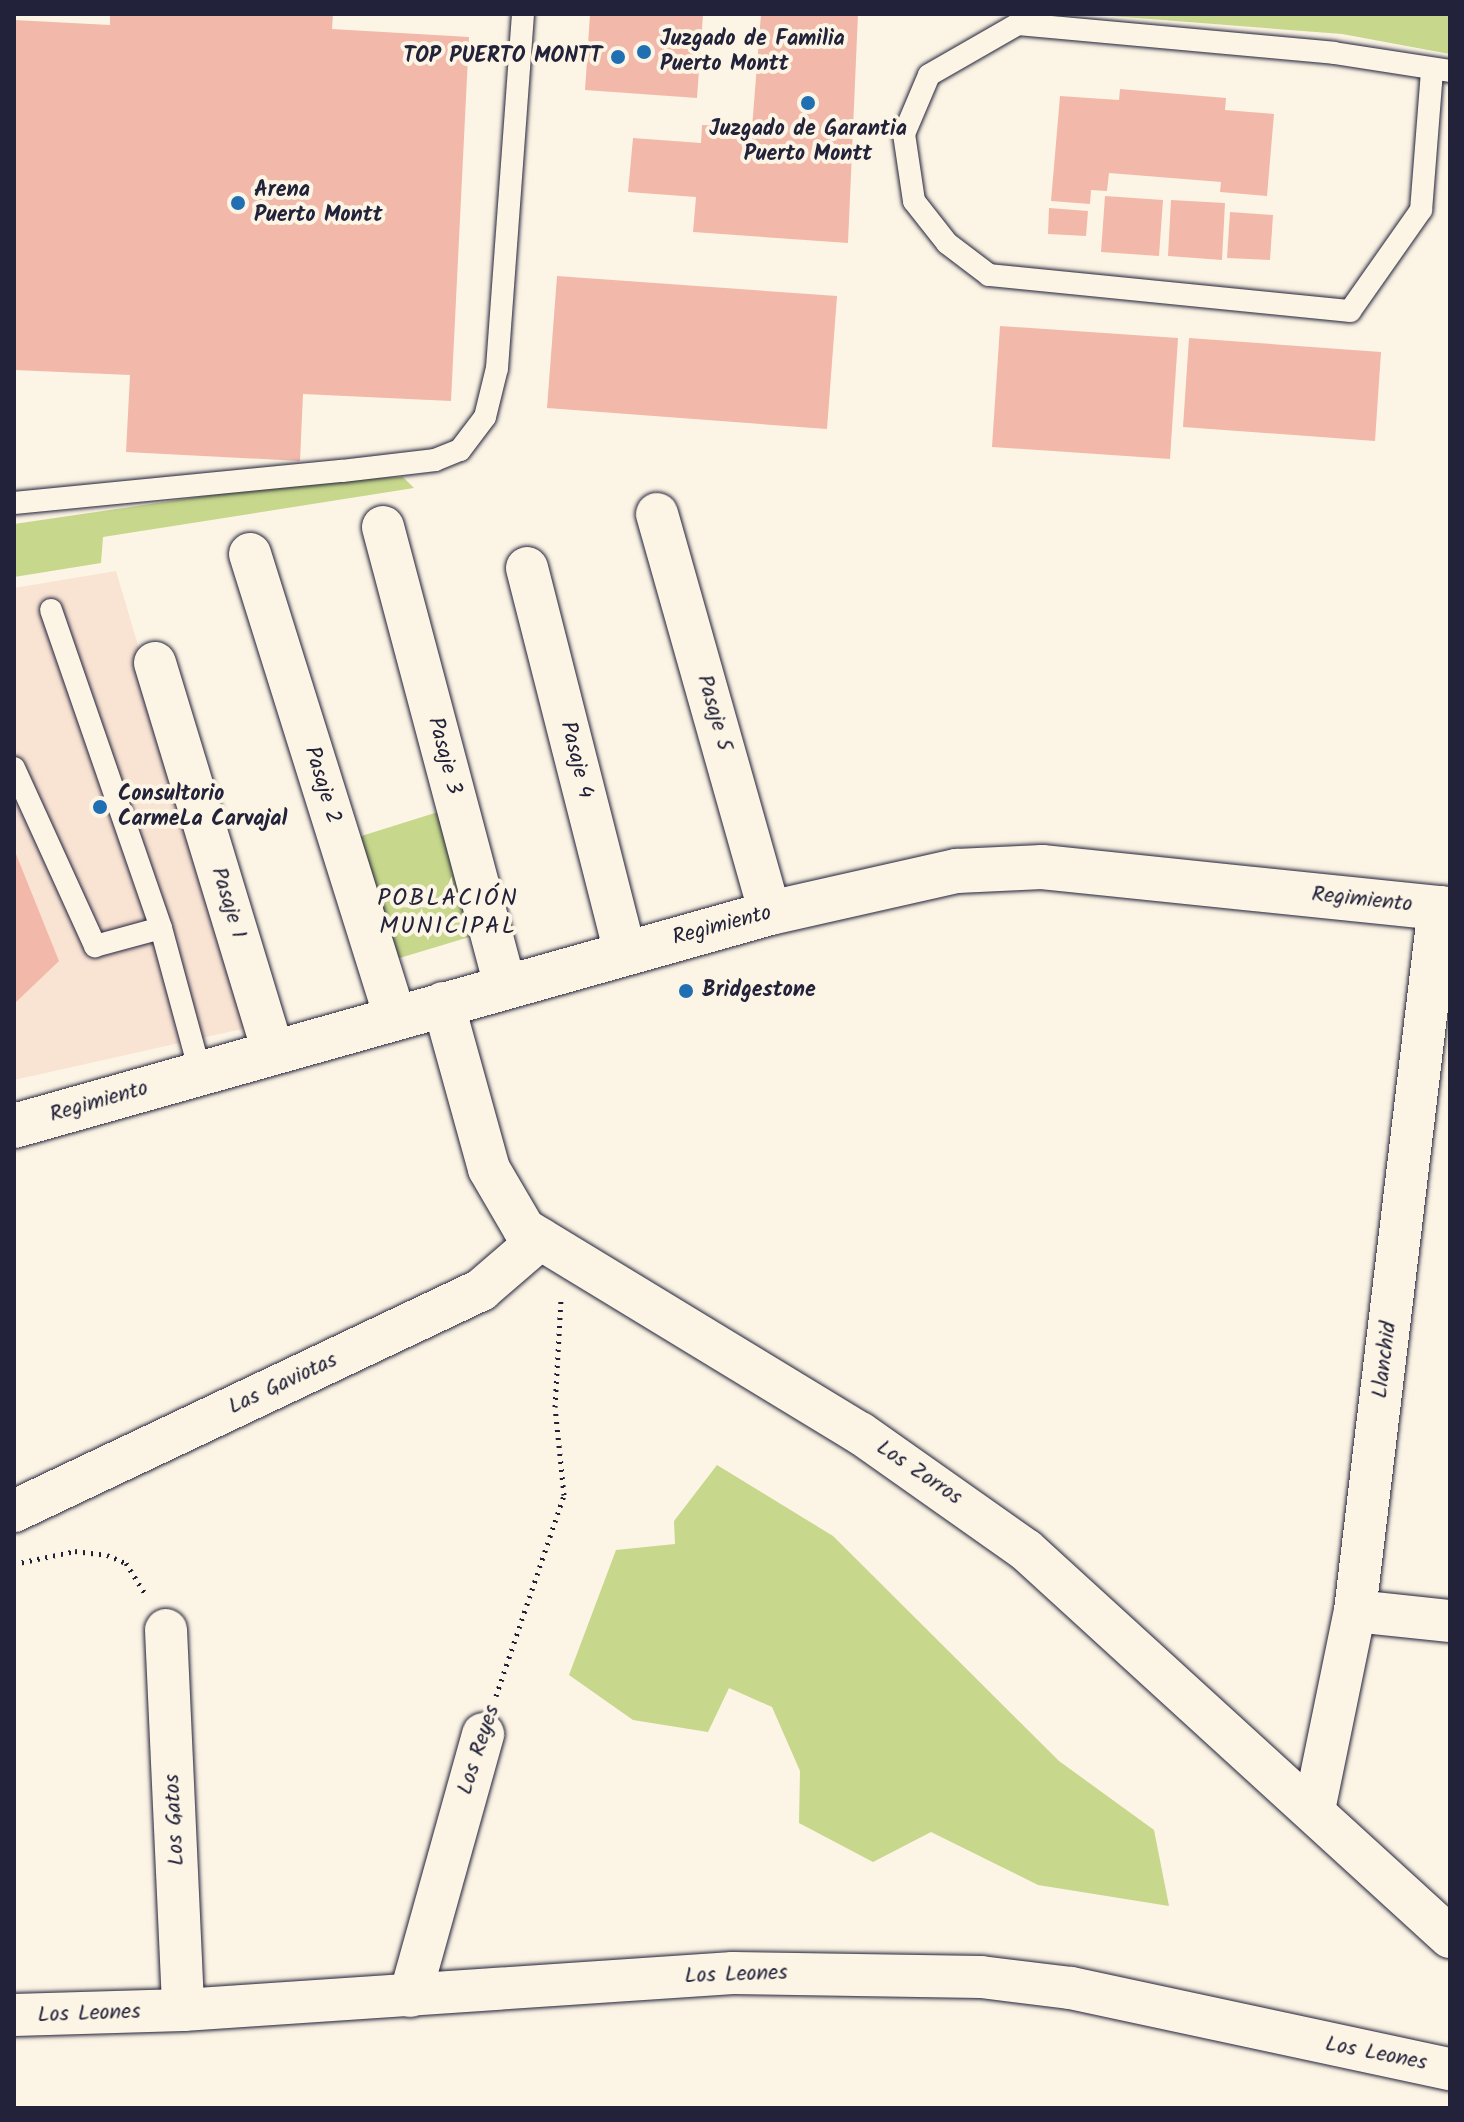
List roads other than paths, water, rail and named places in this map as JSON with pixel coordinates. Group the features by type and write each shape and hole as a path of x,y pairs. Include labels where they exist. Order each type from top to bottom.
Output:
{"main road":[{"name":"Regimiento","path":"14,1126 505,985 770,913 906,880 1012,866 1444,908"}],"street":[{"name":"Pasaje 5","path":"657,514 770,913"},
{"name":"Pasaje 3","path":"383,527 505,985"},
{"name":"Pasaje 2","path":"250,554 395,1017"},
{"name":"Pasaje 4","path":"527,568 625,952"},
{"name":"Pasaje 1","path":"155,663 273,1051"},
{"name":"Llanchid","path":"1314,1810 1355,1611 1444,908"},
{"name":"Los Zorros","path":"443,1003 489,1169 512,1217 552,1246 860,1433 974,1510 1026,1550 1450,1937"},
{"name":"Las Gaviotas","path":"14,1511 481,1290 552,1246"},
{"path":"1355,1611 1450,1621"},
{"name":"Los Gatos","path":"166,1630 183,2010"},
{"name":"Los Reyes","path":"410,1996 483,1734"},
{"name":"Los Leones","path":"14,2015 183,2010 733,1973 1024,1980 1450,2069"}],"lane":[{"path":"14,503 357,469 460,450 485,417 497,368 523,14"},
{"path":"1018,19 1334,53 1441,71 1421,210 1350,311 989,275 947,243 914,201 904,134 929,75 1018,19"},
{"path":"51,610 161,928 200,1072"},
{"path":"14,768 95,946 161,928"}],"place":[{"name":"Juzgado de Familia Puerto Montt","path":"644,52"},
{"name":"TOP PUERTO MONTT","path":"618,57"},
{"name":"Juzgado de Garantia Puerto Montt","path":"808,103"},
{"name":"Arena Puerto Montt","path":"238,203"},
{"name":"Consultorio CarmeLa Carvajal","path":"100,807"},
{"name":"Bridgestone","path":"686,991"}],"district":[{"name":"POBLACIÓN MUNICIPAL","path":"448,913"}]}
